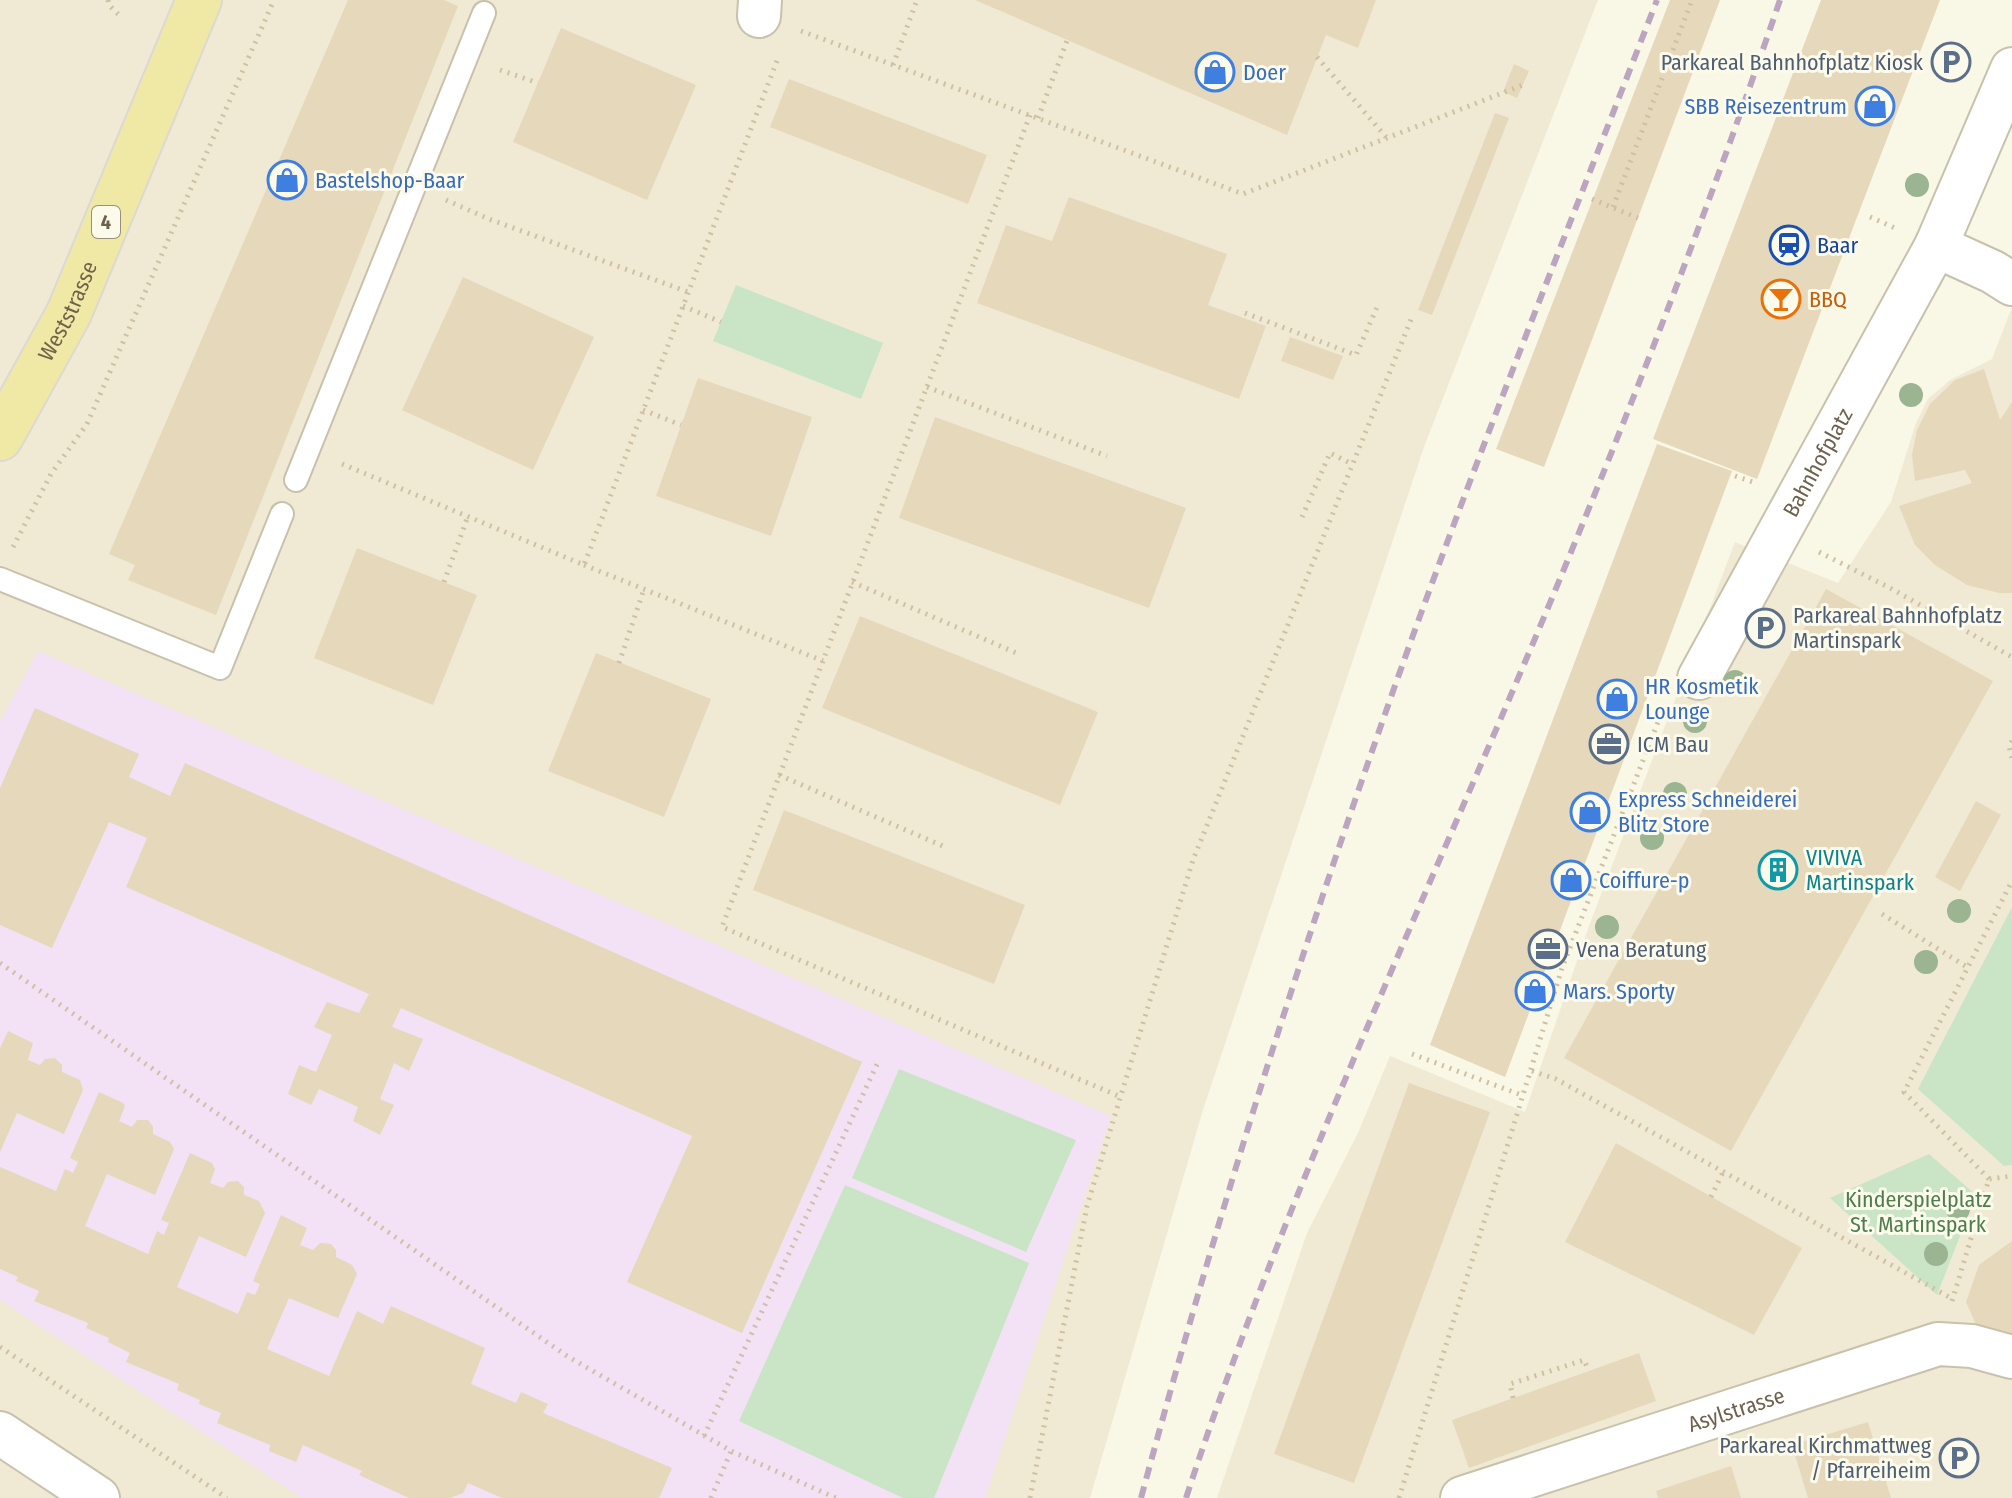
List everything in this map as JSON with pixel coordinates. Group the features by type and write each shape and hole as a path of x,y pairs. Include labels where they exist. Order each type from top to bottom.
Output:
{"main road":[{"name":"Weststrasse","path":"0,438 69,313 199,0"}],"street":[{"name":"Bahnhofplatz","path":"1699,678 1936,246 2009,79"},
{"path":"1936,246 2012,284"},
{"name":"Asylstrasse","path":"1462,1498 1938,1344 1972,1346 2012,1357"},
{"path":"0,1433 98,1498"}],"lane":[{"path":"296,480 484,13"},
{"path":"0,579 220,668 282,514"}],"path":[{"path":"108,0 121,17"},
{"path":"7,556 51,474 87,424 274,0"},
{"path":"893,65 917,0"},
{"path":"1613,207 1692,0"},
{"path":"584,565 688,292 770,14 893,65 1243,194 1523,85"},
{"path":"1038,118 1068,38"},
{"path":"1317,57 1386,137"},
{"path":"1030,115 722,927 1121,1097"},
{"path":"414,186 489,219 688,292"},
{"path":"1592,199 1638,218"},
{"path":"1245,313 1356,355 1378,305"},
{"path":"683,306 721,322"},
{"path":"1030,1498 1087,1206 1193,860 1412,317"},
{"path":"927,387 1107,456"},
{"path":"643,410 681,425"},
{"path":"1302,517 1330,453 1352,464"},
{"path":"361,472 823,661"},
{"path":"444,582 468,516"},
{"path":"1779,532 1892,589 2012,657"},
{"path":"852,582 1021,655"},
{"path":"619,663 644,589"},
{"path":"1399,1498 1562,968 1658,722 1699,678"},
{"path":"2012,741 2009,746 2012,758"},
{"path":"779,775 945,847"},
{"path":"1989,1179 1904,1092 2012,881"},
{"path":"1882,914 1967,967"},
{"path":"0,963 567,1356 731,1451 836,1498"},
{"path":"1412,1054 1524,1096"},
{"path":"704,1436 879,1060"},
{"path":"1532,1071 1556,1079 1952,1299"},
{"path":"1711,1197 1723,1172"},
{"path":"1989,1179 2012,1176"},
{"path":"1949,1308 1989,1179"},
{"path":"0,1347 227,1498"},
{"path":"1513,1398 1510,1384 1584,1360 1588,1369"},
{"path":"711,1498 731,1451"}],"shaded area":[{"path":"0,0 1598,0 1424,447 1203,1110 1090,1498 0,1498"},
{"path":"2012,307 2012,1498 1217,1498 1307,1233 1358,1133 1390,1056 1525,1112 1589,926 1735,542 1838,583 1891,502 1916,423 1928,399 1950,380 1992,359"},
{"path":"38,651 1111,1116 985,1498 302,1498 0,1300 0,722"}],"green space":[{"path":"736,285 883,343 861,399 713,341"},
{"path":"2012,907 2012,1165 2004,1166 1918,1089"},
{"path":"899,1069 1076,1140 1026,1252 852,1178"},
{"name":"Kinderspielplatz St. Martinspark","path":"1929,1154 1976,1195 1937,1295 1830,1198"},
{"path":"845,1185 1029,1263 934,1498 903,1498 739,1421"}],"building":[{"path":"348,0 444,0 458,6 216,615 128,580 135,565 109,554"},
{"path":"975,0 1376,0 1358,48 1326,35 1287,135"},
{"path":"1670,0 1720,0 1544,467 1496,449"},
{"path":"1821,0 1940,0 1757,479 1653,439"},
{"path":"561,28 696,85 647,200 513,142"},
{"path":"1514,64 1529,71 1517,98 1503,92"},
{"path":"789,79 987,155 968,204 770,127"},
{"path":"1495,113 1509,118 1432,315 1418,310"},
{"path":"1069,197 1227,254 1208,305 1266,326 1239,399 977,303 1006,225 1052,241"},
{"path":"463,277 594,337 533,470 402,410"},
{"path":"1290,337 1343,356 1333,380 1281,361"},
{"path":"1984,369 2000,420 2012,402 2012,593 1967,585 1935,565 1915,545 1899,506 1972,483 1965,470 1915,481 1912,455 1917,430 1930,404 1955,380"},
{"path":"698,378 812,417 771,536 656,496"},
{"path":"935,417 1186,508 1149,608 899,518"},
{"path":"1657,444 1732,471 1505,1077 1430,1045"},
{"path":"357,548 477,595 433,705 314,658"},
{"name":"VIVIVA Martinspark","path":"1826,589 1993,681 1731,1151 1564,1058"},
{"path":"860,616 1098,712 1060,805 822,708"},
{"path":"596,653 711,699 664,817 548,771"},
{"path":"35,708 139,754 129,777 170,796 185,763 862,1062 742,1333 627,1282 692,1136 401,1008 392,1027 423,1039 409,1071 394,1063 380,1099 394,1105 380,1135 353,1121 358,1107 319,1089 311,1105 288,1094 299,1065 316,1072 332,1035 314,1027 327,1002 359,1013 369,994 126,887 147,838 109,822 52,948 0,925 0,788"},
{"path":"1976,801 2001,815 1960,891 1935,877"},
{"path":"784,810 1025,905 994,984 753,890"},
{"path":"8,1031 33,1043 28,1060 40,1065 45,1059 55,1058 62,1065 62,1072 80,1080 83,1090 64,1134 17,1113 0,1152 0,1048"},
{"path":"1409,1083 1490,1112 1354,1483 1274,1454"},
{"path":"99,1092 123,1103 125,1106 119,1121 132,1127 137,1120 148,1120 153,1134 170,1142 174,1149 155,1195 107,1174 85,1226 148,1254 157,1231 164,1235 169,1223 161,1220 190,1153 212,1163 215,1169 210,1183 223,1188 228,1182 238,1181 244,1187 244,1195 259,1201 265,1213 246,1257 199,1236 177,1287 238,1314 247,1292 255,1295 260,1284 253,1281 281,1215 307,1228 300,1245 313,1250 320,1243 331,1244 336,1250 336,1257 352,1265 357,1274 338,1318 289,1298 267,1349 329,1376 357,1311 383,1324 391,1306 485,1348 471,1384 516,1403 521,1392 548,1404 543,1413 672,1468 659,1498 502,1498 468,1483 463,1493 450,1498 409,1498 359,1475 362,1471 303,1445 296,1462 269,1451 270,1445 217,1423 221,1413 177,1390 179,1384 126,1362 130,1353 108,1342 109,1338 86,1328 88,1323 34,1301 39,1291 16,1281 18,1277 0,1269 0,1167 56,1191 65,1169 73,1173 78,1162 70,1158"},
{"path":"1616,1143 1802,1248 1754,1335 1565,1242"},
{"path":"2012,1241 2012,1346 1982,1338 1966,1302 1979,1265"},
{"path":"1639,1353 1656,1401 1469,1468 1452,1420"},
{"path":"1868,1422 1891,1498 1808,1498 1792,1445"},
{"path":"1731,1466 1741,1498 1658,1498 1656,1491"}],"railway":[{"path":"1141,1498 1223,1211 1344,831 1478,459 1657,0"},
{"path":"1186,1498 1268,1269 1313,1156 1613,450 1699,226 1780,0"}],"place":[{"name":"Parkareal Bahnhofplatz Kiosk","path":"1951,62"},
{"name":"Doer","path":"1215,72"},
{"name":"SBB Reisezentrum","path":"1875,106"},
{"name":"Bastelshop-Baar","path":"287,180"},
{"name":"Baar","path":"1789,245"},
{"name":"BBQ","path":"1781,299"},
{"name":"Parkareal Bahnhofplatz Martinspark","path":"1765,628"},
{"name":"HR Kosmetik Lounge","path":"1617,699"},
{"name":"ICM Bau","path":"1609,744"},
{"name":"Express Schneiderei Blitz Store","path":"1590,812"},
{"name":"VIVIVA Martinspark","path":"1778,870"},
{"name":"Coiffure-p","path":"1571,880"},
{"name":"Vena Beratung","path":"1548,949"},
{"name":"Mars. Sporty","path":"1535,991"},
{"name":"Parkareal Kirchmattweg / Pfarreiheim","path":"1959,1458"}]}
